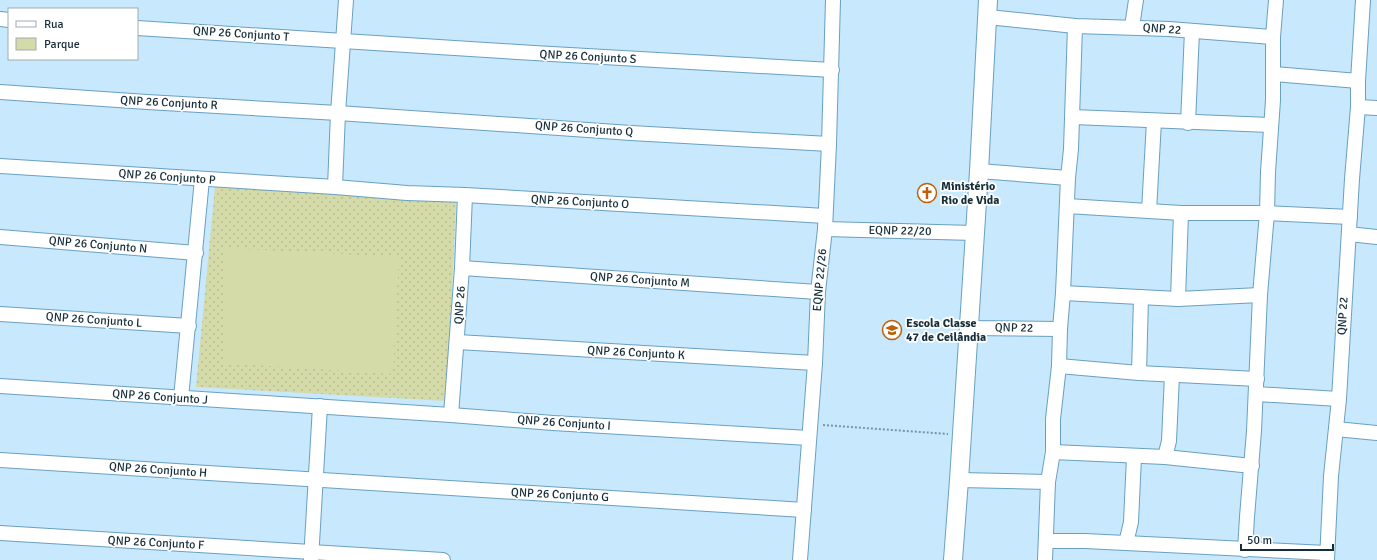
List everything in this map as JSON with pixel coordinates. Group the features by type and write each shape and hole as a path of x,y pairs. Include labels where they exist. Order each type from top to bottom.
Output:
{"street":[{"path":"335,187 338,113 346,0"},
{"name":"EQNP 22/26","path":"800,560 815,363 818,292 825,223 832,70 833,0"},
{"name":"QNP 22","path":"1132,27 1136,0"},
{"path":"1245,550 1252,466 1260,295 1267,213 1270,125 1274,74 1273,37 1276,0"},
{"name":"QNP 22","path":"1046,540 1245,550 1327,557 1331,476 1339,399 1344,302 1358,107 1358,81 1363,0"},
{"path":"953,560 979,171 988,8"},
{"name":"QNP 22","path":"988,8 1075,26 1132,27 1273,37"},
{"path":"1045,560 1048,482 1053,452 1052,419 1059,366 1068,206 1075,26"},
{"name":"QNP 26 Conjunto T","path":"138,28 344,41"},
{"name":"QNP 22","path":"1188,123 1192,31"},
{"name":"QNP 26 Conjunto S","path":"344,41 832,70"},
{"path":"1274,74 1358,81"},
{"name":"QNP 26 Conjunto R","path":"0,92 338,113"},
{"path":"1358,107 1377,108"},
{"name":"QNP 26 Conjunto Q","path":"338,113 631,133 829,144"},
{"path":"1072,117 1188,123 1270,125"},
{"path":"1149,211 1154,121"},
{"name":"QNP 26 Conjunto P","path":"0,166 335,187"},
{"path":"979,171 1068,178"},
{"path":"181,398 202,179"},
{"name":"QNP 26 Conjunto O","path":"335,187 407,193 466,195 825,223"},
{"name":"QNP 26","path":"451,415 466,195"},
{"path":"1068,206 1181,213 1267,213 1350,217"},
{"path":"1178,299 1181,213"},
{"name":"EQNP 22/20","path":"825,223 974,233"},
{"path":"1349,234 1377,237"},
{"name":"QNP 26 Conjunto N","path":"0,237 196,253"},
{"name":"QNP 26 Conjunto M","path":"462,268 818,292"},
{"path":"1063,293 1178,299 1260,295"},
{"path":"1139,373 1141,297"},
{"name":"QNP 26 Conjunto L","path":"0,314 189,326"},
{"name":"QNP 22","path":"969,328 1060,329"},
{"name":"QNP 26 Conjunto K","path":"457,342 815,363"},
{"path":"1059,366 1139,373 1257,379"},
{"path":"1165,457 1169,441 1172,375"},
{"name":"QNP 26 Conjunto J","path":"0,386 320,406"},
{"path":"1256,394 1339,399"},
{"path":"311,556 320,406"},
{"name":"QNP 26 Conjunto I","path":"320,406 553,423 809,438"},
{"path":"1336,429 1377,433"},
{"path":"1053,452 1134,457 1165,457 1252,466"},
{"path":"1126,543 1131,522 1134,457"},
{"name":"QNP 26 Conjunto H","path":"0,460 315,480"},
{"name":"QNP 26 Conjunto G","path":"315,480 804,510"},
{"path":"959,480 1048,482"},
{"name":"QNP 26 Conjunto F","path":"0,534 311,556 443,560"}],"path":[{"path":"810,424 962,435"}],"green space":[{"path":"215,187 456,201 447,401 196,387"},
{"path":"224,248 399,257 393,374 224,363"}],"place":[{"name":"Ministério Rio de Vida","path":"927,193"},
{"name":"Escola Classe 47 de Ceilândia","path":"892,330"}]}
